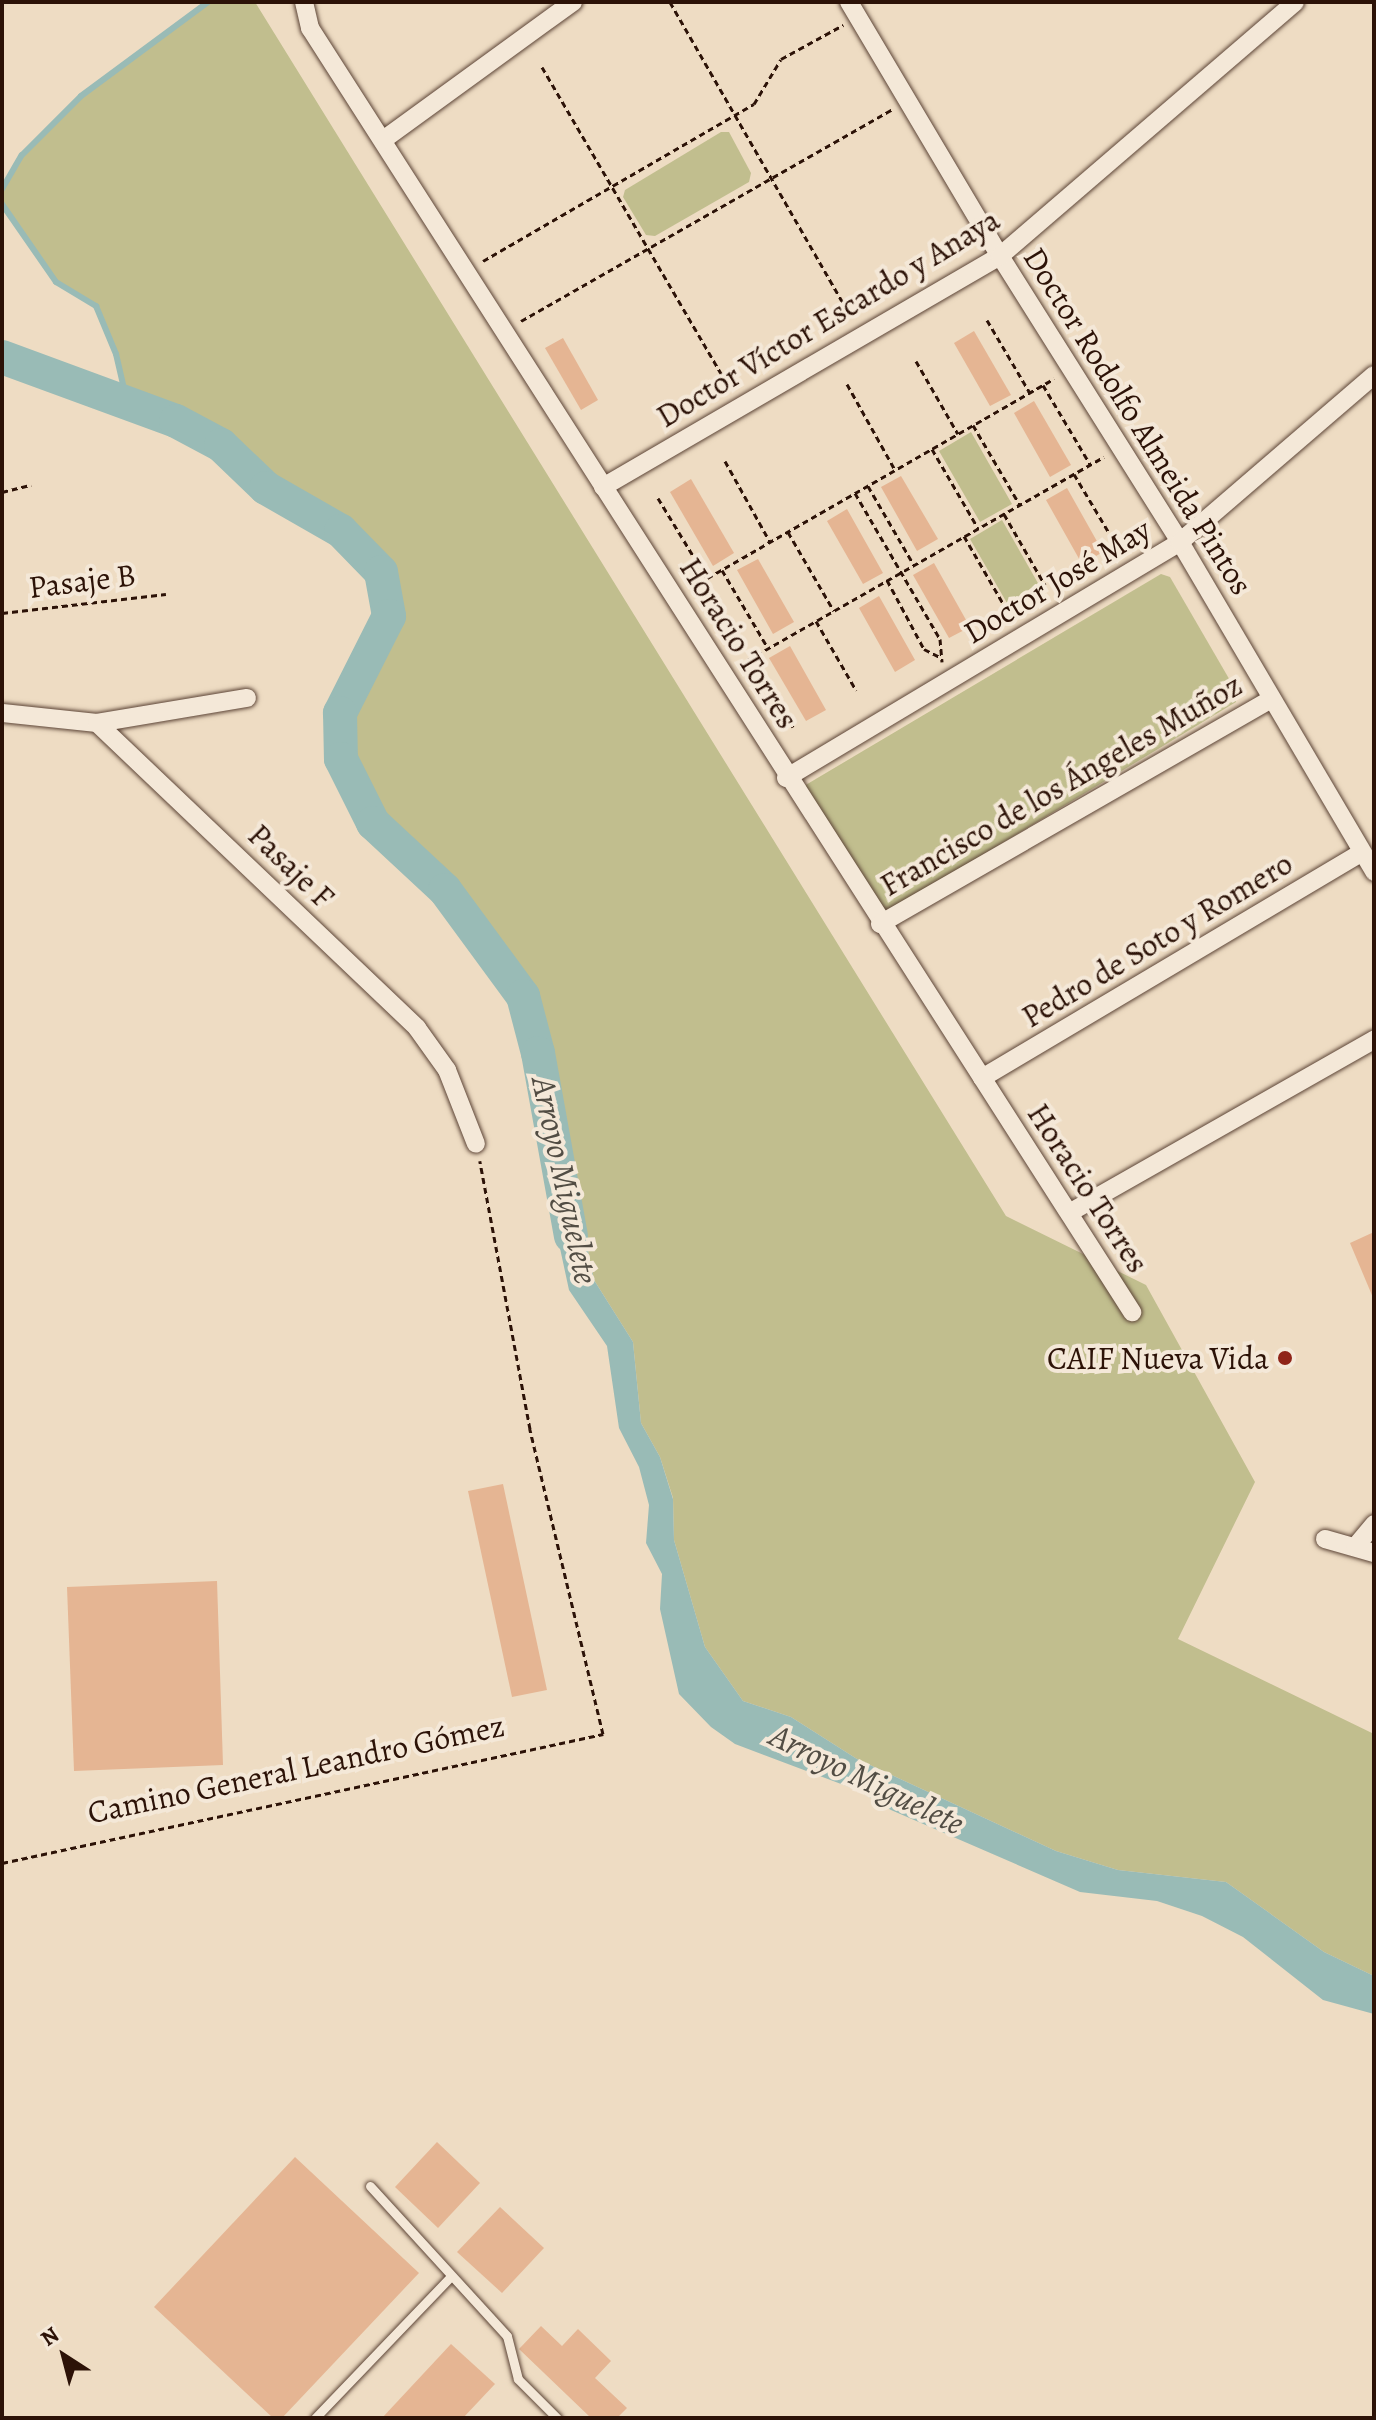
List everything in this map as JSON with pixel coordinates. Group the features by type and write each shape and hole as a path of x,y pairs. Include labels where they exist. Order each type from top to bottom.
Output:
{"street":[{"name":"Horacio Torres","path":"304,2 310,28 725,673 786,778 1132,1312"},
{"path":"383,140 573,2"},
{"name":"Doctor Víctor Escardo y Anaya","path":"603,487 1000,256 1295,2"},
{"name":"Doctor Rodolfo Almeida Pintos","path":"853,9 1000,256 1180,542 1374,872"},
{"name":"Doctor José May","path":"786,778 1180,542 1374,375"},
{"path":"2,713 97,723 247,698"},
{"name":"Francisco de los Ángeles Muñoz","path":"880,924 1272,699"},
{"name":"Pasaje F","path":"97,723 417,1028 447,1070 476,1144"},
{"name":"Pedro de Soto y Romero","path":"982,1078 1362,852"},
{"path":"1069,1213 1374,1040"},
{"path":"1355,1547 1374,1524"},
{"path":"1325,1539 1374,1553"}],"lane":[{"path":"370,2186 507,2336 518,2379 549,2416"},
{"path":"315,2418 450,2277"}],"path":[{"path":"670,2 846,308"},
{"path":"466,271 754,104 781,59 853,9"},
{"path":"542,67 727,383"},
{"path":"504,331 906,101"},
{"path":"987,320 1030,393"},
{"path":"916,361 958,434"},
{"path":"676,596 1071,369"},
{"path":"847,384 895,470"},
{"path":"1043,385 1090,465"},
{"path":"973,425 1020,505"},
{"path":"725,673 1120,447"},
{"path":"932,449 978,528"},
{"path":"725,461 770,542"},
{"path":"1074,474 1114,541"},
{"path":"2,492 31,485"},
{"path":"868,486 914,565"},
{"path":"855,493 940,639 940,657 952,679"},
{"path":"658,498 706,578"},
{"path":"1004,514 1045,585"},
{"path":"788,532 834,611"},
{"path":"964,536 1004,605"},
{"path":"722,570 768,648"},
{"path":"887,580 924,649 940,657"},
{"name":"Pasaje B","path":"2,613 166,594"},
{"path":"816,621 856,690"},
{"path":"754,656 793,727"},
{"name":"Camino General Leandro Gómez","path":"2,1863 603,1734 530,1429 476,1144"}],"shaded area":[{"path":"208,2 255,2 1006,1216 1146,1285 1255,1482 1178,1639 1374,1734 1374,1976 1324,1952 1226,1882 1118,1870 1056,1851 857,1759 791,1717 743,1701 705,1647 674,1540 673,1498 660,1457 641,1423 633,1342 594,1280 581,1217 565,1191 551,1137 538,1053 523,996 445,890 373,823 341,759 340,713 389,616 381,572 341,531 266,488 221,445 176,421 128,406 116,354 96,306 56,282 2,204 2,189 22,155 81,96"},
{"path":"721,132 729,132 751,173 749,182 655,236 646,235 623,197 625,190"},
{"path":"971,432 1012,504 980,522 939,451"},
{"path":"1002,520 1043,592 1011,610 970,539"},
{"path":"1161,574 1170,577 1235,689 1236,702 886,913 804,786"}],"water":[{"path":"565,1191 581,1216 594,1280 633,1342 641,1423 660,1457 673,1499 674,1540 705,1647 743,1701 791,1717 857,1759 1056,1851 1118,1870 1226,1882 1324,1952 1374,1976 1374,2014 1323,2000 1243,1937 1202,1916 1157,1901 1080,1892 891,1810 857,1790 735,1744 711,1727 679,1694 660,1609 662,1574 646,1543 649,1505 639,1467 619,1428 607,1346 569,1290 558,1239"}],"building":[{"path":"974,331 1011,395 990,406 954,343"},
{"path":"563,338 598,400 581,410 545,348"},
{"path":"1034,401 1071,465 1050,477 1014,413"},
{"path":"901,476 938,539 917,551 881,487"},
{"path":"691,479 734,553 713,566 670,492"},
{"path":"1067,488 1103,552 1082,564 1046,500"},
{"path":"847,509 883,573 863,584 827,521"},
{"path":"758,559 794,622 773,634 737,570"},
{"path":"934,563 970,627 949,638 913,575"},
{"path":"879,596 915,660 895,672 859,608"},
{"path":"790,646 826,710 806,721 769,658"},
{"path":"1374,1232 1374,1300 1350,1243"},
{"path":"503,1484 547,1690 512,1697 468,1491"},
{"path":"217,1581 223,1765 74,1771 67,1587"},
{"path":"437,2142 480,2183 438,2228 395,2187"},
{"path":"295,2157 419,2273 282,2418 273,2418 154,2307"},
{"path":"500,2207 544,2248 502,2293 457,2252"},
{"path":"541,2326 562,2346 578,2329 611,2361 595,2378 627,2408 617,2418 591,2418 519,2349"},
{"path":"451,2344 495,2384 463,2418 382,2418"}],"waterway":[{"path":"2,189 22,155 81,96 208,2"},
{"path":"2,204 56,282 96,306 116,354 128,406"},
{"name":"Arroyo Miguelete","path":"2,357 176,421 221,445 266,488 341,531 381,572 389,616 340,713 341,759 373,823 445,890 523,996 538,1053 571,1236"}],"place":[{"name":"CAIF Nueva Vida","path":"1285,1358"}]}
